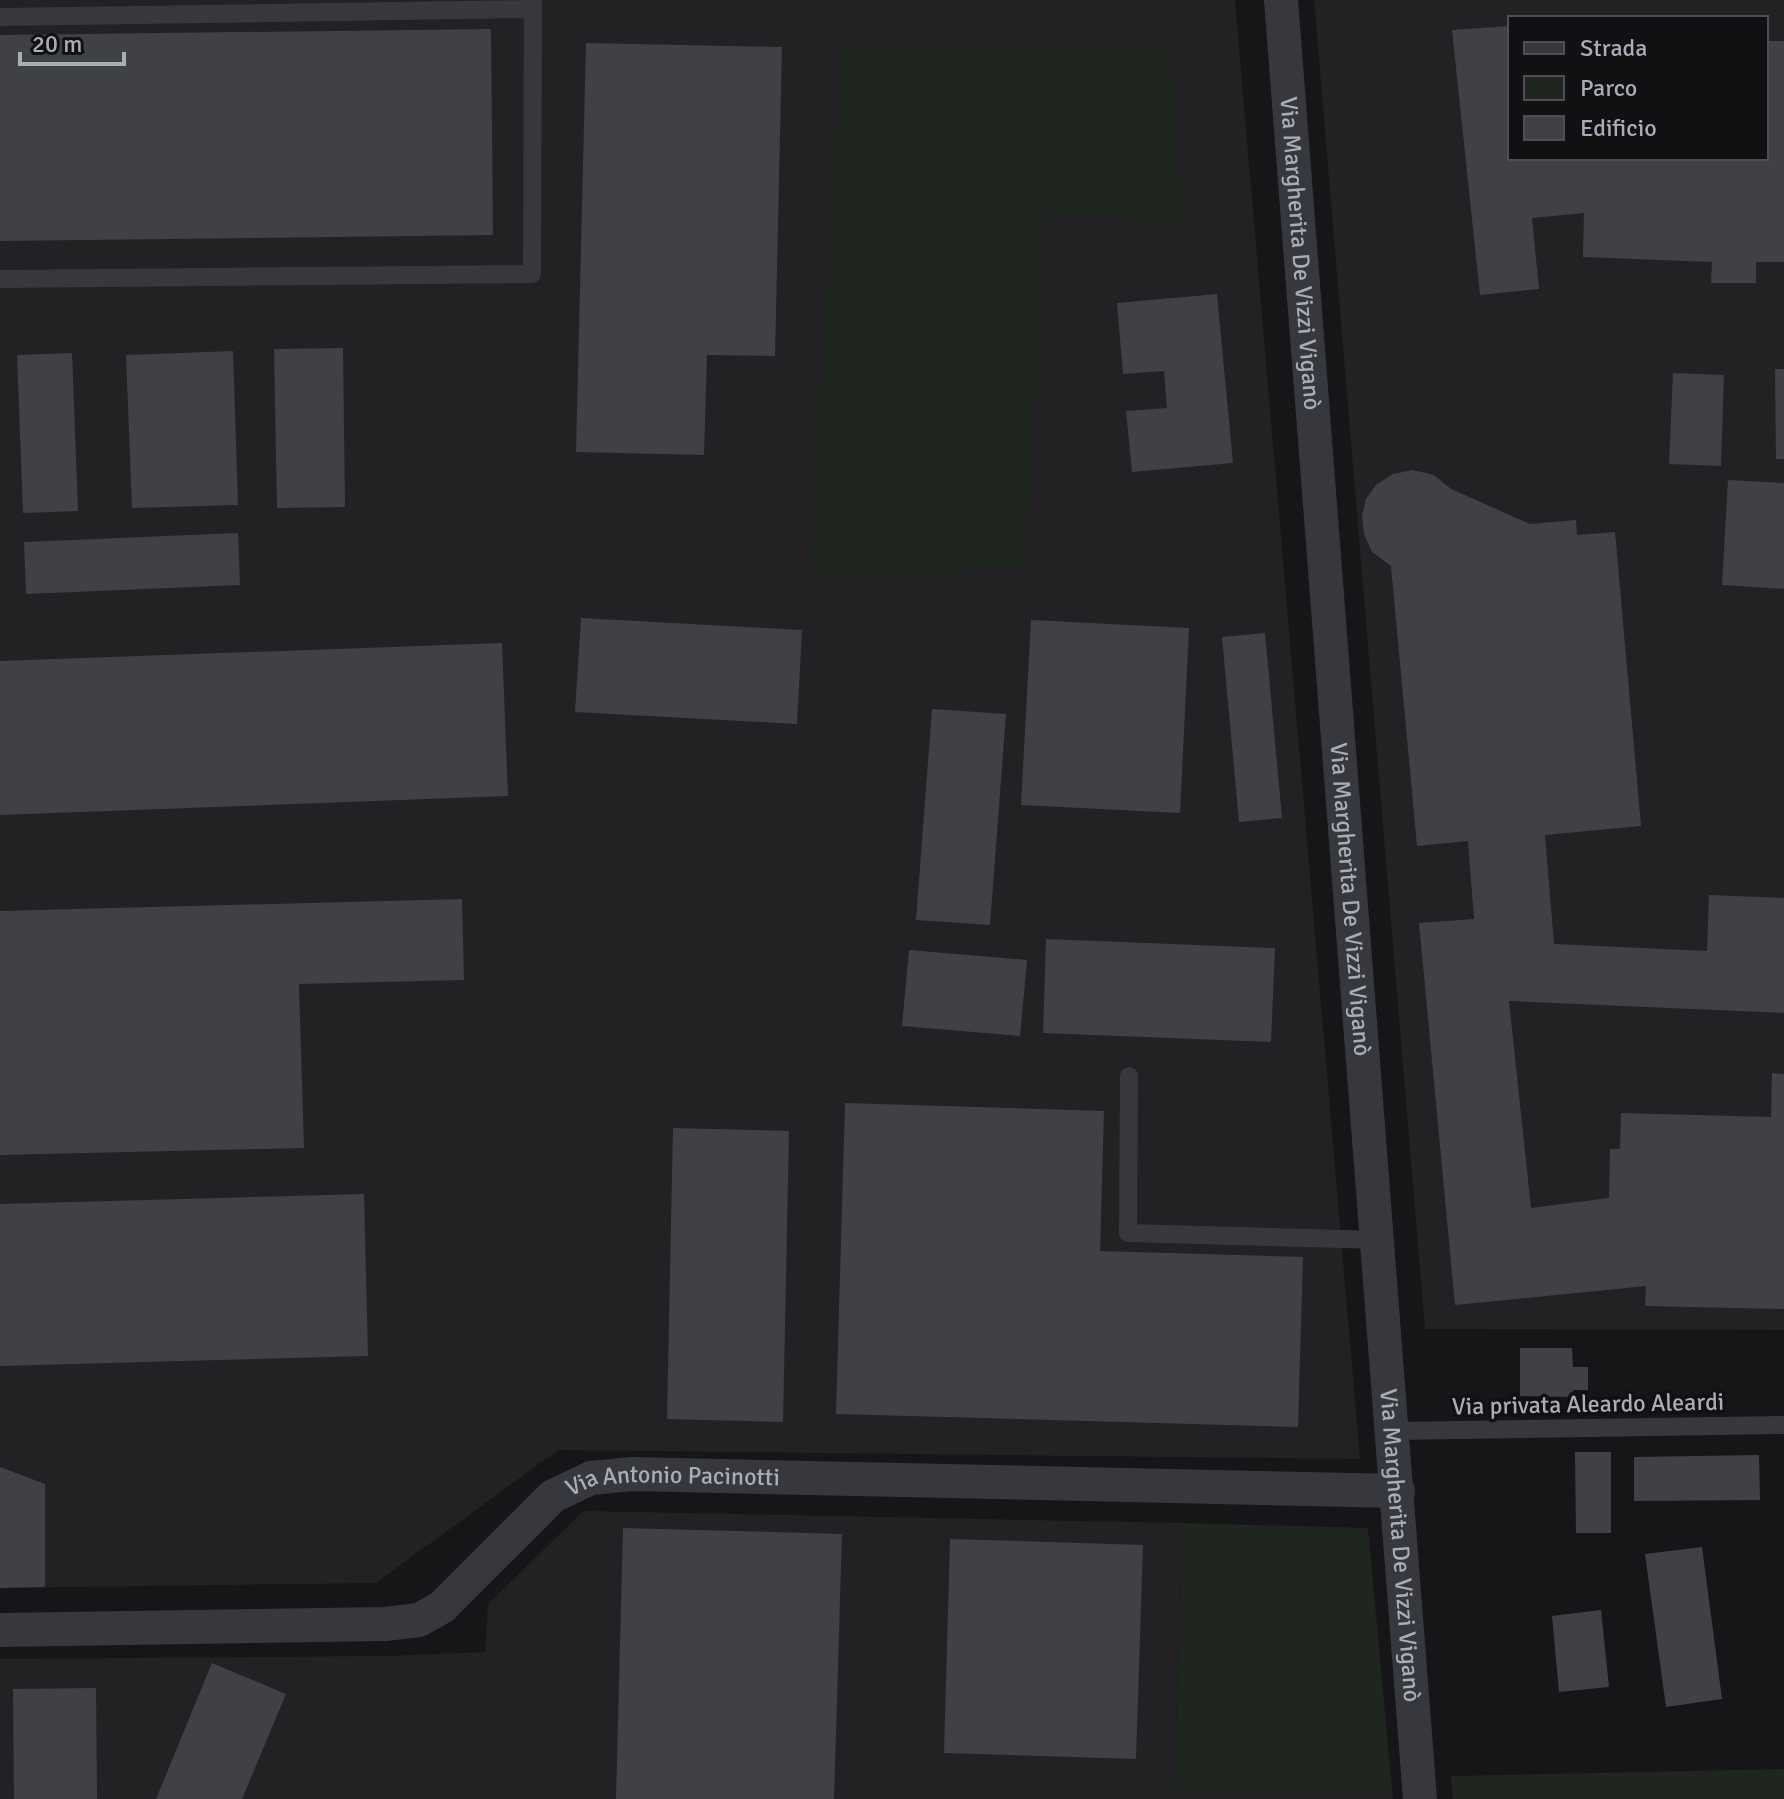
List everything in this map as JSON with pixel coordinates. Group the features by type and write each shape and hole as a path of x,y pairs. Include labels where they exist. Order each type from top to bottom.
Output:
{"street":[{"name":"Via Margherita De Vizzi Viganò","path":"1281,0 1394,1431 1420,1799"},
{"name":"Via Antonio Pacinotti","path":"0,1630 369,1624 419,1620 442,1607 553,1496 571,1485 610,1475 1398,1491"}],"lane":[{"path":"0,17 533,4 532,274 0,279"},
{"path":"1129,1076 1128,1233 1379,1240"},
{"name":"Via privata Aleardo Aleardi","path":"1394,1431 1784,1425"}],"shaded area":[{"path":"0,0 1235,0 1360,1459 558,1450 376,1583 0,1588"},
{"path":"1314,0 1784,0 1784,1330 1425,1329"},
{"path":"583,1511 1183,1523 1174,1787 1392,1789 1393,1799 0,1799 0,1659 387,1656 485,1652 488,1604"}],"green space":[{"path":"841,50 1171,51 1181,223 1045,214 1025,569 809,574"},
{"path":"1183,1523 1368,1528 1392,1789 1174,1787"},
{"path":"1784,1769 1784,1799 1453,1799 1451,1776"}],"building":[{"path":"1508,26 1508,160 1768,160 1768,41 1784,41 1784,262 1756,262 1756,283 1711,283 1712,262 1583,257 1584,213 1532,218 1539,289 1480,295 1452,30"},
{"path":"491,29 493,235 0,241 0,35"},
{"path":"586,43 782,47 775,356 707,355 704,455 576,452"},
{"path":"1217,294 1233,463 1132,472 1126,411 1167,408 1164,371 1123,374 1117,303"},
{"path":"343,348 345,507 277,508 274,349"},
{"path":"233,351 238,505 132,508 126,355"},
{"path":"72,353 78,511 23,513 17,355"},
{"path":"1775,369 1784,369 1784,459 1776,459"},
{"path":"1673,373 1724,375 1721,466 1669,464"},
{"path":"1413,470 1434,475 1451,489 1530,524 1576,520 1577,535 1615,532 1641,826 1545,835 1554,944 1707,951 1709,895 1784,898 1784,1013 1509,1001 1531,1208 1609,1198 1610,1149 1620,1149 1621,1113 1771,1117 1772,1073 1784,1074 1784,1309 1645,1306 1646,1286 1455,1305 1419,923 1474,919 1468,841 1417,846 1391,566 1372,552 1364,534 1362,516 1366,499 1376,485 1393,474"},
{"path":"1728,480 1784,483 1784,589 1722,585"},
{"path":"238,533 240,585 26,594 24,542"},
{"path":"581,618 802,630 797,724 575,712"},
{"path":"1031,620 1189,628 1180,813 1021,805"},
{"path":"1265,633 1282,818 1239,822 1222,637"},
{"path":"502,643 508,796 0,815 0,661"},
{"path":"932,709 1006,714 990,925 916,920"},
{"path":"462,899 464,980 299,984 304,1148 0,1155 0,911"},
{"path":"1046,939 1275,948 1271,1042 1043,1033"},
{"path":"909,950 1027,960 1020,1036 902,1026"},
{"path":"845,1103 1104,1111 1100,1251 1303,1257 1298,1427 836,1414"},
{"path":"673,1128 789,1131 783,1422 667,1419"},
{"path":"364,1194 368,1356 0,1366 0,1204"},
{"path":"1520,1348 1572,1348 1573,1367 1588,1367 1588,1390 1573,1390 1572,1397 1520,1396"},
{"path":"1575,1452 1611,1452 1611,1533 1576,1533"},
{"path":"1759,1455 1760,1500 1634,1501 1634,1457"},
{"path":"0,1467 45,1484 45,1587 0,1588"},
{"path":"623,1528 842,1534 834,1799 616,1799"},
{"path":"950,1539 1143,1545 1136,1759 944,1753"},
{"path":"1702,1547 1722,1699 1666,1707 1645,1554"},
{"path":"1601,1610 1609,1687 1559,1692 1552,1616"},
{"path":"212,1663 286,1694 242,1799 156,1799"},
{"path":"96,1688 97,1799 14,1799 13,1689"}]}
